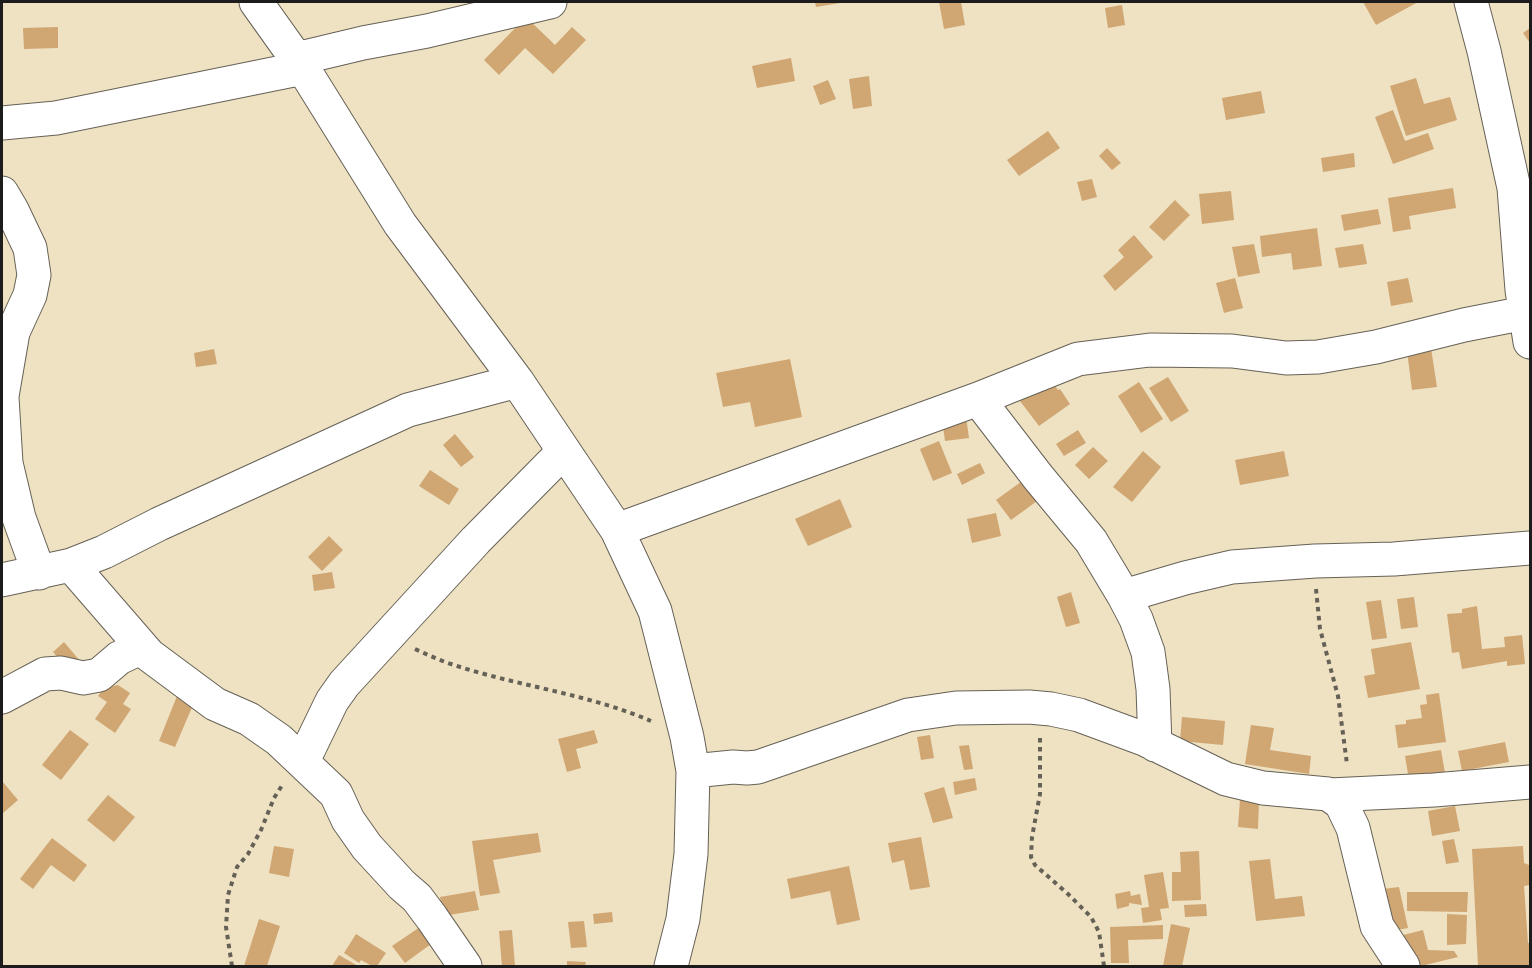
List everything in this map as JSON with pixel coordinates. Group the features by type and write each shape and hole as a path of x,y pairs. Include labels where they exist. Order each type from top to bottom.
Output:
{"street":[{"path":"256,2 300,64 400,224 517,381 617,530 656,611 687,737 693,771 690,865 683,919 671,966"},
{"path":"2,123 56,118 300,64 363,43 427,31 550,2"},
{"path":"617,530 978,399 1078,359 1150,350 1232,351 1286,358 1318,357 1376,347 1464,325 1528,327 1518,255 1514,188 1471,2"},
{"path":"2,193 30,248 34,275 30,295 13,332 2,396 6,463 19,518 39,573"},
{"path":"2,580 71,565 104,552 159,524 408,410 517,381"},
{"path":"978,399 1091,541 1124,596 1148,652 1153,689 1155,745"},
{"path":"303,761 332,701 344,684 476,540 564,452"},
{"path":"1124,596 1232,567 1315,561 1394,559 1530,548"},
{"path":"71,565 149,655 215,704 249,719 279,740 336,794 348,820 367,847 417,898 465,966"},
{"path":"2,697 45,674 62,673 83,678 99,675 118,658 142,647"},
{"path":"693,771 758,767 908,715 956,708 1040,708 1079,715 1144,739 1226,779 1263,788 1341,795 1530,782"},
{"path":"1341,795 1341,803 1353,828 1377,926 1403,966"}],"path":[{"path":"1315,561 1320,629 1338,696 1341,795"},
{"path":"389,637 446,663 636,714 687,737"},
{"path":"1040,708 1040,794 1031,856 1035,865 1091,917 1099,932 1104,966"},
{"path":"232,966 226,927 228,895 237,867 248,854 261,830 274,798 303,761"}],"building":[{"path":"815,2 839,2 840,3 816,7"},
{"path":"939,2 961,2 965,25 944,29"},
{"path":"1363,2 1418,2 1376,25"},
{"path":"1122,5 1125,25 1108,28 1105,8"},
{"path":"526,17 555,45 572,27 586,40 553,74 525,48 499,75 484,60"},
{"path":"58,27 58,48 24,49 23,28"},
{"path":"1530,28 1530,43 1523,33"},
{"path":"791,58 795,81 757,88 752,66"},
{"path":"869,76 872,106 853,109 849,79"},
{"path":"1416,78 1424,104 1450,97 1457,120 1406,136 1390,86"},
{"path":"828,80 836,99 820,105 813,86"},
{"path":"1261,91 1265,113 1226,120 1222,98"},
{"path":"1393,110 1405,141 1428,133 1434,149 1393,164 1375,117"},
{"path":"1048,131 1060,148 1019,176 1007,160"},
{"path":"1107,148 1121,163 1112,170 1099,156"},
{"path":"1354,153 1355,167 1323,172 1321,158"},
{"path":"1092,179 1097,197 1082,201 1077,182"},
{"path":"1453,188 1456,208 1409,216 1411,229 1393,232 1388,198"},
{"path":"1231,191 1234,220 1202,224 1199,194"},
{"path":"1175,200 1190,215 1164,241 1149,227"},
{"path":"1378,209 1381,224 1344,231 1341,215"},
{"path":"1317,228 1322,266 1293,270 1291,253 1262,257 1260,236"},
{"path":"1134,235 1153,257 1115,291 1103,276 1124,257 1118,250"},
{"path":"1254,244 1260,273 1238,277 1232,247"},
{"path":"1363,244 1367,264 1339,268 1335,248"},
{"path":"1235,278 1243,308 1224,313 1216,283"},
{"path":"1408,278 1413,302 1391,306 1387,282"},
{"path":"1431,348 1437,387 1412,390 1407,351"},
{"path":"214,349 217,364 196,367 194,353"},
{"path":"790,359 802,417 755,427 750,402 723,407 716,373"},
{"path":"1168,377 1189,411 1171,422 1149,388"},
{"path":"1050,379 1070,404 1039,426 1020,401"},
{"path":"1139,382 1163,419 1141,433 1118,396"},
{"path":"965,409 969,438 945,441 941,412"},
{"path":"1078,430 1086,443 1064,456 1056,444"},
{"path":"455,434 474,457 461,467 443,445"},
{"path":"939,441 952,473 933,481 920,449"},
{"path":"1093,447 1108,461 1089,479 1075,465"},
{"path":"1143,451 1161,467 1132,502 1113,487"},
{"path":"1284,451 1289,476 1240,485 1235,460"},
{"path":"980,463 985,473 962,485 957,474"},
{"path":"1040,468 1055,488 1011,520 996,500"},
{"path":"430,470 459,489 449,505 419,486"},
{"path":"840,499 852,527 808,546 795,519"},
{"path":"996,513 1001,536 972,543 967,519"},
{"path":"329,536 343,550 322,571 308,557"},
{"path":"332,572 335,588 314,591 312,575"},
{"path":"1071,592 1080,623 1066,627 1057,597"},
{"path":"1414,597 1418,627 1401,629 1397,599"},
{"path":"1381,600 1387,638 1372,640 1366,602"},
{"path":"1477,606 1482,649 1505,647 1504,637 1522,635 1525,664 1507,666 1507,661 1462,669 1459,652 1452,653 1447,614 1462,613 1462,609"},
{"path":"64,642 86,668 75,677 53,652"},
{"path":"1411,642 1420,689 1368,698 1364,676 1375,674 1371,649"},
{"path":"118,685 130,693 123,704 131,709 115,733 95,719 107,702 98,696 104,688"},
{"path":"179,691 196,698 175,747 159,741"},
{"path":"1439,693 1446,742 1398,748 1395,725 1406,724 1406,720 1422,718 1420,705 1427,704 1426,695"},
{"path":"1182,717 1225,721 1223,745 1180,741"},
{"path":"1251,725 1274,728 1270,750 1311,756 1309,774 1245,764"},
{"path":"70,730 89,744 61,780 42,765"},
{"path":"594,730 598,743 576,749 581,768 567,772 558,739"},
{"path":"930,735 934,758 921,760 917,737"},
{"path":"1505,742 1509,762 1462,771 1458,751"},
{"path":"969,745 973,769 964,770 959,746"},
{"path":"1441,750 1445,773 1409,780 1405,756"},
{"path":"975,778 977,790 955,795 953,782"},
{"path":"2,781 18,800 2,814"},
{"path":"944,787 953,818 933,823 924,793"},
{"path":"108,795 135,817 114,842 87,820"},
{"path":"1240,799 1259,801 1258,829 1238,827"},
{"path":"1455,806 1460,831 1432,836 1428,811"},
{"path":"538,833 541,852 493,860 500,893 480,896 472,841"},
{"path":"921,837 930,887 910,890 904,860 892,863 888,843"},
{"path":"52,838 87,865 74,882 51,865 33,889 20,879"},
{"path":"1454,839 1459,862 1446,864 1442,841"},
{"path":"274,846 294,849 289,877 269,873"},
{"path":"1523,846 1524,863 1529,865 1530,885 1524,886 1530,966 1478,966 1472,849"},
{"path":"1199,851 1201,900 1172,901 1172,872 1181,872 1180,852"},
{"path":"1270,859 1275,899 1302,896 1305,916 1256,921 1249,861"},
{"path":"849,866 860,920 837,925 830,891 791,899 787,879"},
{"path":"1163,872 1169,908 1160,909 1162,920 1143,923 1141,908 1149,907 1144,875"},
{"path":"1399,887 1408,928 1392,931 1383,889"},
{"path":"475,891 479,910 443,916 440,897"},
{"path":"1130,891 1131,896 1140,894 1142,905 1129,903 1129,906 1117,909 1115,894"},
{"path":"1407,892 1468,892 1467,912 1407,911"},
{"path":"1206,904 1207,916 1185,917 1184,905"},
{"path":"612,912 613,922 594,924 593,914"},
{"path":"1447,914 1467,915 1466,944 1447,945"},
{"path":"259,919 280,926 267,966 244,966"},
{"path":"584,921 587,947 571,948 568,922"},
{"path":"1171,924 1190,928 1182,966 1163,966"},
{"path":"1163,925 1163,939 1128,940 1129,963 1111,963 1110,927"},
{"path":"420,927 431,944 405,963 392,946"},
{"path":"512,930 515,966 502,966 499,931"},
{"path":"1423,930 1428,950 1454,951 1458,957 1421,966 1410,966 1403,935"},
{"path":"356,934 386,953 377,966 361,960 359,963 344,953"},
{"path":"339,955 358,966 332,966"},
{"path":"567,961 586,962 585,966 567,966"}]}
